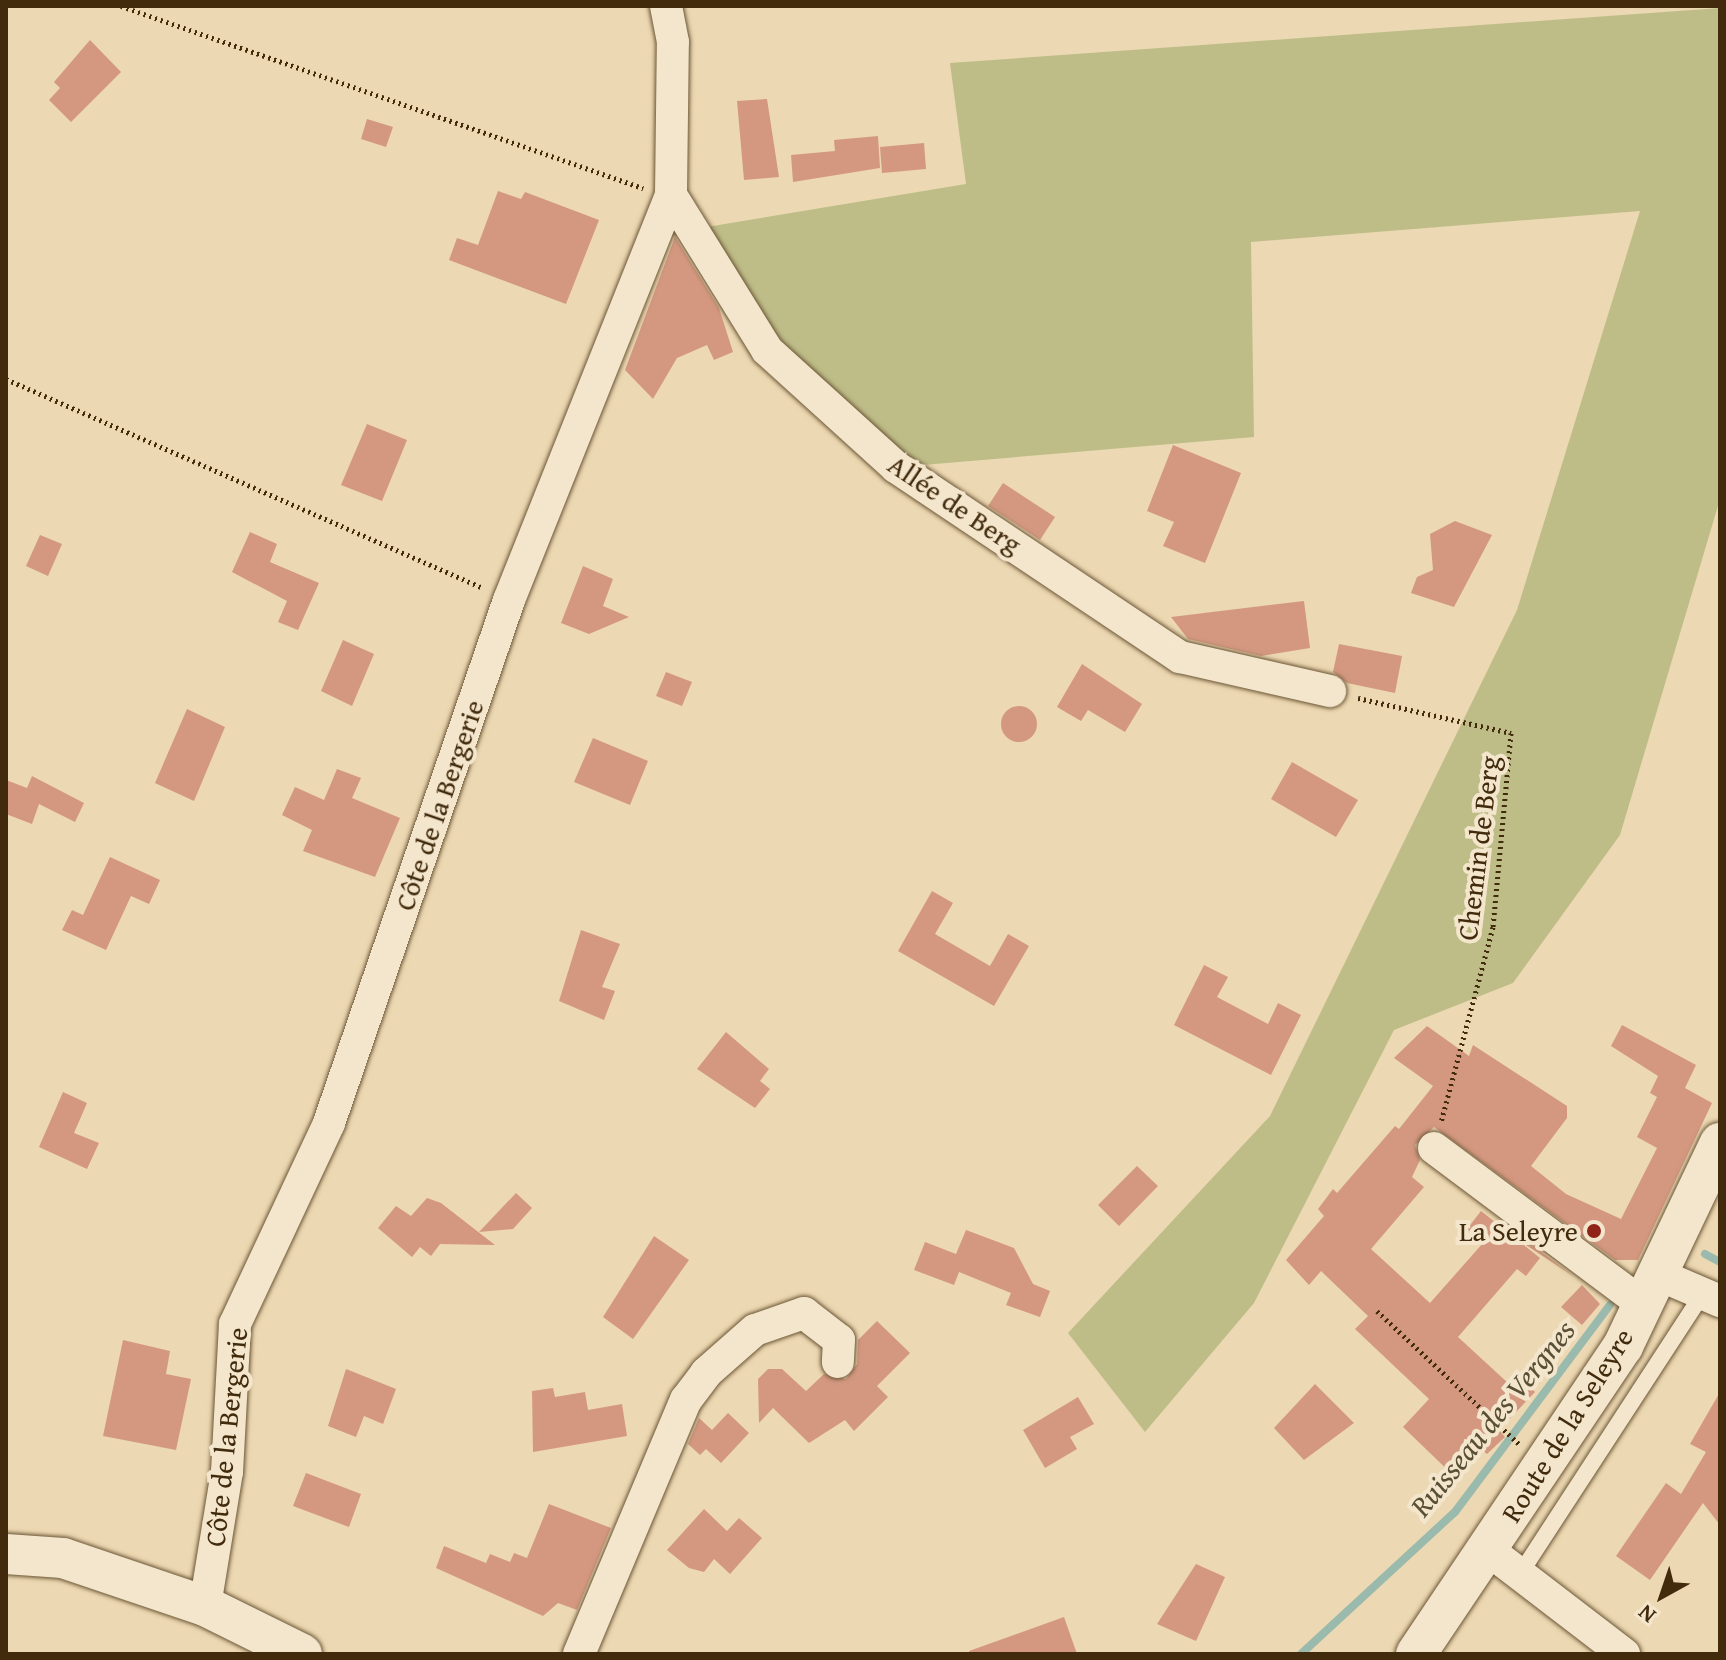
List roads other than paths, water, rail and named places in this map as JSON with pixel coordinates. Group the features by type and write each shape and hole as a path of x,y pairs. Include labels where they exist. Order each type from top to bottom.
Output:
{"street":[{"name":"Côte de la Bergerie","path":"205,1606 227,1472 235,1324 329,1123 509,600 671,195 673,42 666,6"},
{"name":"Allée de Berg","path":"671,195 767,350 896,467 1180,657 1330,691"},
{"name":"Route de la Seleyre","path":"1416,1654 1623,1346 1720,1143"},
{"path":"1434,1148 1649,1288 1712,1296"},
{"path":"579,1654 686,1400 706,1373 755,1330 804,1313 839,1340 838,1362"},
{"path":"1487,1549 1624,1654"},
{"path":"6,1554 63,1558 205,1606 302,1654"}],"lane":[{"path":"1520,1574 1712,1296"}],"waterway":[{"name":"Ruisseau des Vergnes","path":"1705,1254 1720,1262"},
{"name":"Ruisseau des Vergnes","path":"1301,1654 1455,1512 1610,1305"}],"place":[{"name":"La Seleyre","path":"1594,1231"}]}
